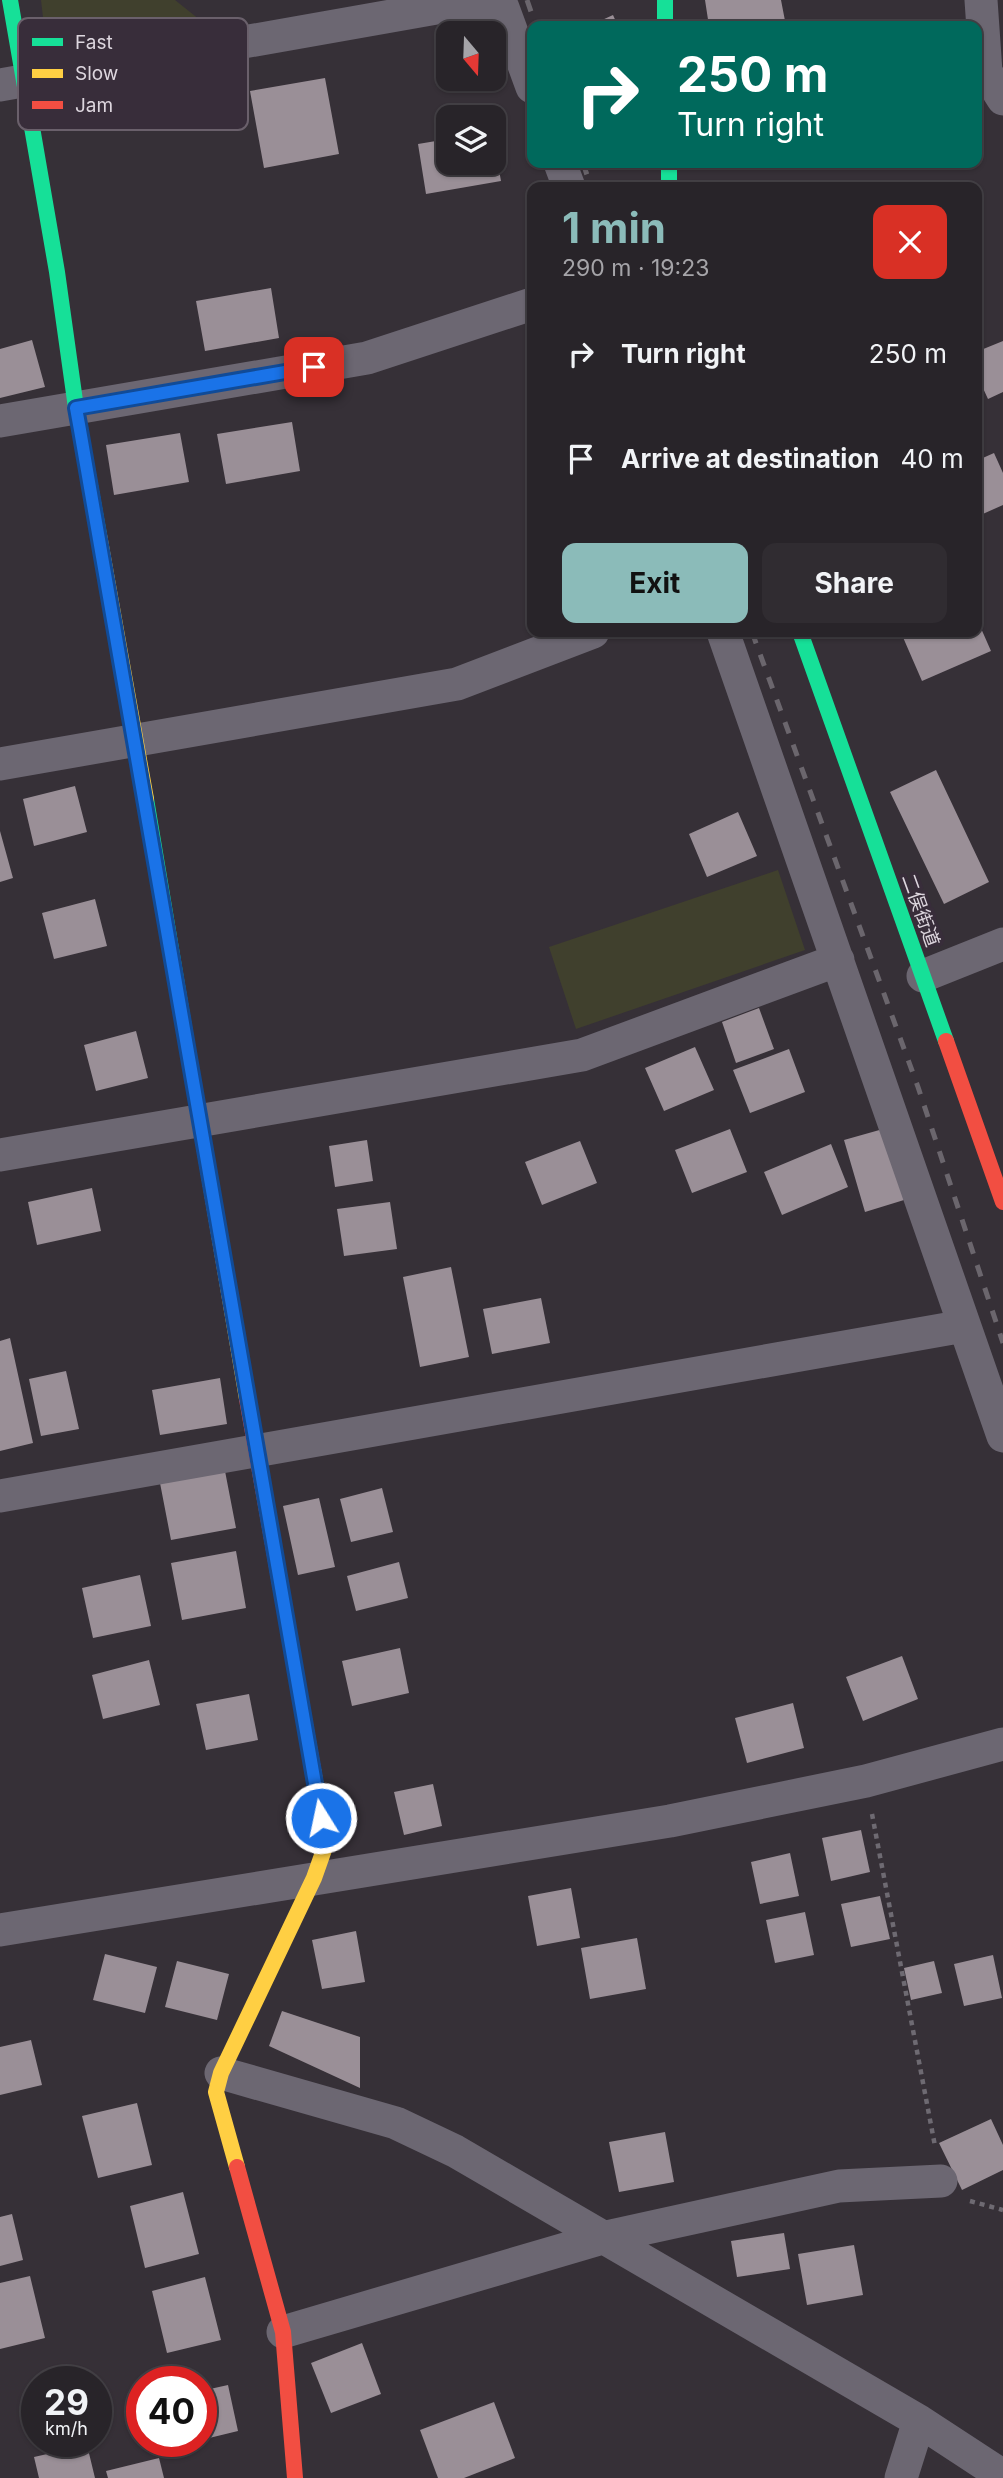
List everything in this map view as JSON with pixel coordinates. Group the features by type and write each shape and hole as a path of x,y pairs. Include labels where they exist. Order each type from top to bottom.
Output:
{"street":[{"path":"10,0 12,82 18,107"},
{"path":"665,0 665,21"},
{"path":"981,0 986,72 1003,99"},
{"path":"248,40 457,2 503,8 527,73"},
{"path":"23,130 57,272 76,408 136,740 256,1452 326,1844 314,1878 220,2073 216,2092 283,2332 295,2478"},
{"path":"0,421 367,358 527,306"},
{"path":"0,764 457,684 580,637"},
{"path":"725,637 1003,1436"},
{"name":"二俣街道","path":"802,637 1003,1202"},
{"path":"923,976 1003,944"},
{"path":"0,1155 582,1055 838,960"},
{"path":"0,1496 964,1326"},
{"path":"0,1930 670,1821 866,1782 1003,1744"},
{"path":"220,2073 396,2123 455,2151 919,2421 1003,2476"},
{"path":"283,2332 606,2237 839,2186 941,2181"},
{"path":"901,2478 919,2421"}],"path":[{"path":"866,1782 941,2181 956,2197 1003,2210"}],"green space":[{"path":"41,0 175,0 198,18 43,18"},
{"path":"778,870 805,950 576,1029 549,947"}],"building":[{"path":"705,0 781,0 785,21 708,21"},
{"path":"613,15 616,21 600,21"},
{"path":"325,78 339,154 264,168 250,91"},
{"path":"436,141 436,175 500,175 501,181 426,194 418,144"},
{"path":"271,288 279,338 205,351 196,301"},
{"path":"32,340 45,387 0,398 0,349"},
{"path":"1003,341 1003,392 988,399 982,386 982,350"},
{"path":"292,422 300,471 226,484 217,434"},
{"path":"180,433 189,482 114,495 106,445"},
{"path":"994,453 1003,473 1003,505 982,514 982,458"},
{"path":"982,631 991,651 922,681 903,637 982,637"},
{"path":"936,770 989,882 944,904 890,792"},
{"path":"75,786 87,832 34,846 23,799"},
{"path":"738,812 757,856 707,877 689,834"},
{"path":"0,831 13,878 0,882"},
{"path":"95,899 107,946 54,959 42,913"},
{"path":"759,1008 774,1049 736,1063 722,1022"},
{"path":"136,1031 148,1078 96,1091 84,1045"},
{"path":"695,1047 714,1090 664,1111 645,1068"},
{"path":"789,1049 805,1092 750,1113 733,1070"},
{"path":"730,1129 747,1172 692,1193 675,1150"},
{"path":"883,1129 904,1200 865,1212 844,1140"},
{"path":"367,1140 373,1181 335,1187 329,1146"},
{"path":"580,1141 597,1183 542,1205 525,1162"},
{"path":"831,1144 848,1187 782,1215 764,1172"},
{"path":"92,1188 101,1231 37,1245 28,1202"},
{"path":"390,1202 397,1249 344,1256 337,1209"},
{"path":"451,1267 469,1357 420,1367 403,1277"},
{"path":"541,1298 550,1343 492,1354 483,1309"},
{"path":"10,1338 33,1443 0,1451 0,1341"},
{"path":"66,1371 79,1429 41,1436 29,1379"},
{"path":"220,1378 227,1424 160,1435 152,1390"},
{"path":"225,1471 236,1528 171,1540 160,1483"},
{"path":"382,1488 393,1532 351,1542 340,1499"},
{"path":"319,1498 335,1567 298,1575 283,1506"},
{"path":"236,1551 246,1608 182,1620 171,1563"},
{"path":"399,1562 408,1598 356,1611 347,1576"},
{"path":"140,1575 151,1626 93,1638 82,1588"},
{"path":"400,1648 409,1693 352,1706 342,1661"},
{"path":"902,1656 918,1699 863,1721 846,1677"},
{"path":"149,1660 160,1705 103,1719 92,1675"},
{"path":"249,1694 258,1740 206,1750 196,1704"},
{"path":"793,1703 804,1748 747,1763 735,1718"},
{"path":"433,1784 442,1826 404,1835 394,1792"},
{"path":"861,1830 870,1872 831,1881 822,1838"},
{"path":"790,1853 799,1896 760,1904 751,1862"},
{"path":"571,1888 580,1938 537,1946 528,1896"},
{"path":"880,1896 890,1939 851,1947 841,1904"},
{"path":"805,1912 814,1955 775,1963 766,1920"},
{"path":"356,1931 365,1982 322,1989 312,1940"},
{"path":"637,1938 646,1989 590,1999 581,1948"},
{"path":"105,1954 157,1967 145,2013 93,2000"},
{"path":"993,1955 1002,1998 964,2006 954,1964"},
{"path":"177,1961 229,1974 217,2020 165,2007"},
{"path":"934,1961 942,1993 911,2000 904,1968"},
{"path":"282,2011 360,2037 360,2088 269,2046"},
{"path":"31,2040 42,2085 0,2095 0,2047"},
{"path":"137,2103 152,2165 98,2178 82,2116"},
{"path":"991,2119 1003,2145 1003,2170 962,2190 939,2143"},
{"path":"665,2132 674,2182 619,2192 609,2142"},
{"path":"183,2192 199,2254 145,2268 130,2206"},
{"path":"12,2214 23,2260 0,2266 0,2217"},
{"path":"784,2233 790,2269 737,2277 731,2241"},
{"path":"854,2245 863,2295 807,2305 798,2254"},
{"path":"30,2276 45,2338 0,2349 0,2283"},
{"path":"205,2277 221,2340 167,2353 152,2291"},
{"path":"362,2343 381,2394 331,2413 311,2363"},
{"path":"228,2385 238,2431 217,2436 217,2387"},
{"path":"494,2402 515,2458 464,2478 438,2478 420,2430"},
{"path":"34,2457 90,2457 95,2478 39,2478"},
{"path":"159,2458 164,2478 108,2478 106,2471"}],"railway":[{"path":"527,0 534,21"},
{"path":"585,168 589,182"},
{"path":"754,637 918,1087 1003,1343"}],"traffic: fast":[{"path":"10,0 18,46"},
{"path":"665,0 665,21"},
{"path":"32,130 57,272 76,408 99,535"},
{"path":"669,168 669,182"},
{"path":"802,637 946,1041"},
{"path":"146,799 191,1069"}],"traffic: slow":[{"path":"99,535 146,799"},
{"path":"191,1069 247,1399"},
{"path":"237,2167 216,2092 221,2073 314,1878 326,1844 313,1769"}],"traffic: jam":[{"path":"946,1041 1003,1202"},
{"path":"247,1399 313,1769"},
{"path":"237,2167 283,2332 295,2478"}],"route":[{"path":"314,367 76,408 136,740 256,1452 321,1818"}]}
